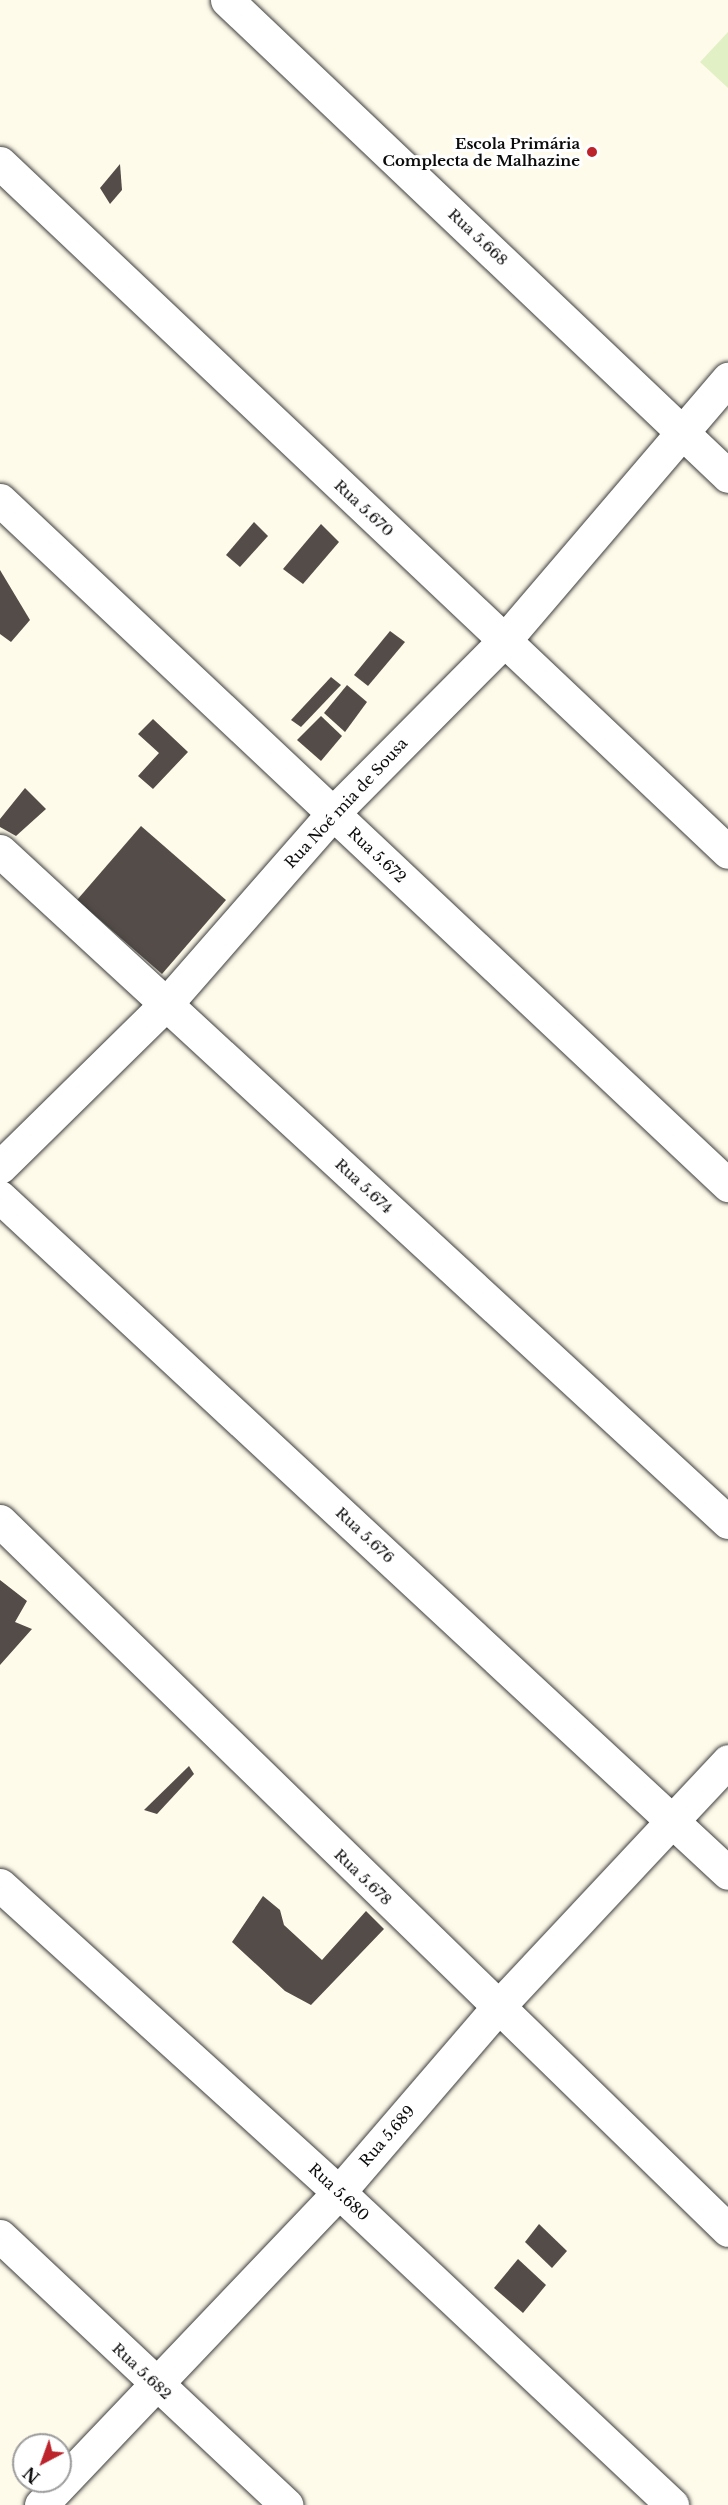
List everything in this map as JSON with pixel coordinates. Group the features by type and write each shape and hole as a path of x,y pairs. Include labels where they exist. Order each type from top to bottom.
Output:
{"street":[{"name":"Rua 5.668","path":"227,0 728,476"},
{"name":"Rua 5.670","path":"0,163 728,852"},
{"name":"Rua Noé mia de Sousa","path":"0,1167 166,1004 333,813 504,641 681,429 728,379"},
{"name":"Rua 5.672","path":"0,500 728,1185"},
{"name":"Rua 5.674","path":"0,851 728,1522"},
{"name":"Rua 5.676","path":"0,1197 728,1873"},
{"name":"Rua 5.678","path":"0,1521 497,2008 728,2230"},
{"name":"Rua 5.689","path":"41,2505 339,2192 497,2008 728,1761"},
{"name":"Rua 5.680","path":"0,1886 339,2192 672,2505"},
{"name":"Rua 5.682","path":"0,2236 286,2505"}],"green space":[{"path":"728,32 728,88 700,62"}],"building":[{"path":"120,164 122,190 110,204 100,188"},
{"path":"254,522 268,536 240,567 226,555"},
{"path":"321,524 339,542 303,584 283,569"},
{"path":"0,570 30,620 11,642 0,634"},
{"path":"390,631 405,642 368,686 354,675"},
{"path":"331,677 341,685 301,727 291,720"},
{"path":"347,685 367,702 345,732 324,713"},
{"path":"321,716 342,736 321,761 297,740"},
{"path":"153,719 188,752 153,789 138,776 159,753 138,734"},
{"path":"25,788 46,809 16,836 0,827 0,819"},
{"path":"141,826 226,900 162,974 77,900"},
{"path":"0,1580 27,1601 15,1622 32,1629 0,1665"},
{"path":"189,1766 194,1774 157,1814 144,1810"},
{"path":"263,1896 280,1910 284,1925 322,1960 366,1911 384,1929 311,2005 285,1991 232,1942"},
{"path":"539,2224 567,2251 552,2268 525,2242"},
{"path":"518,2259 546,2285 523,2313 494,2288"}],"place":[{"name":"Escola Primária Complecta de Malhazine","path":"592,152"}]}
